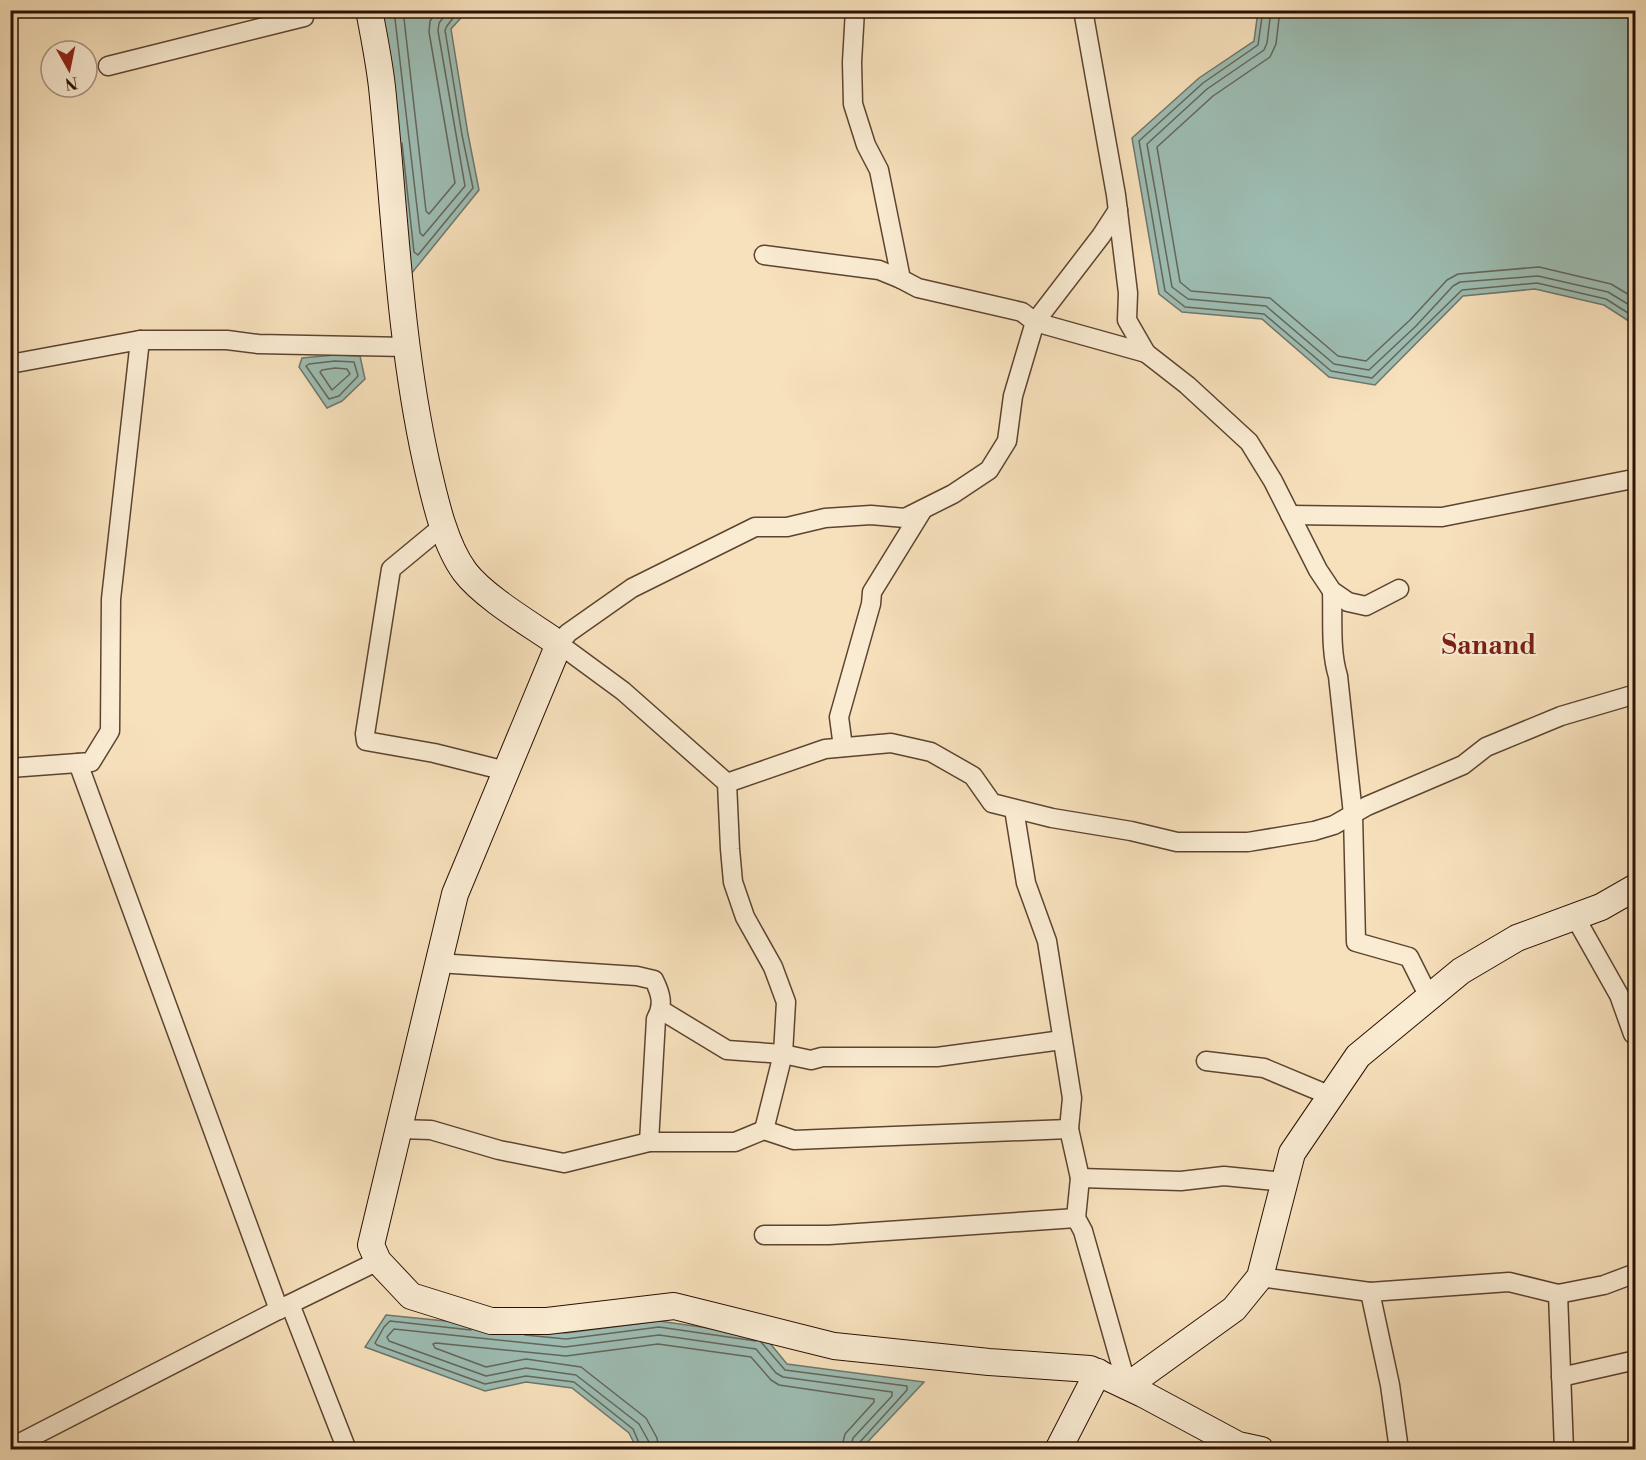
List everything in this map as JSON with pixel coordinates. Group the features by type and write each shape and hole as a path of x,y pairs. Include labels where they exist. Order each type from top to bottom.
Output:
{"street":[{"path":"108,66 304,17 305,10"},
{"path":"369,10 382,85 406,347 420,434 434,498 448,541 465,573 495,600 623,691 727,783 729,849 734,882 745,917 773,967 786,1002 783,1054 764,1130"},
{"path":"855,10 852,62 853,104 866,145 879,170 901,279"},
{"path":"1083,10 1118,210 1128,293 1127,320 1146,353 1187,385 1250,442 1318,570 1332,591 1348,602 1366,606 1399,589"},
{"path":"1118,210 1101,236 1035,322 1013,396 1007,441 989,470 953,494 905,518 871,515 825,518 786,527 755,527 632,588 568,633 559,644 455,894 371,1245 378,1261 411,1296 491,1321 547,1321 674,1306 834,1346 989,1362 1090,1369 1238,1445 1261,1449"},
{"path":"764,255 879,270 918,288 1022,312 1035,322 1146,353"},
{"path":"10,364 140,340 227,340 258,344 406,347"},
{"path":"10,768 91,762 110,731 111,599 140,340"},
{"path":"1290,515 1442,517 1628,480 1635,482"},
{"path":"843,747 839,717 871,604 872,592 923,509"},
{"path":"443,526 391,569 365,734 366,741 434,753 506,771"},
{"path":"1332,591 1333,660 1338,676 1353,814 1356,942 1409,957 1429,997"},
{"path":"727,783 825,749 891,743 931,752 973,776 992,803 1177,842 1248,842 1314,831 1334,825 1367,806 1464,765 1486,747 1561,716 1635,694"},
{"path":"78,763 284,1307 347,1449"},
{"path":"1014,809 1026,883 1047,941 1072,1098 1069,1129 1080,1178 1076,1218 1083,1232 1127,1386"},
{"path":"1127,1386 1234,1309 1260,1278 1292,1153 1358,1056 1461,971 1517,938 1601,907 1635,887"},
{"path":"1575,917 1619,995 1635,1036"},
{"path":"438,963 637,976 654,980 660,992 661,1010 656,1019 649,1142"},
{"path":"661,1010 727,1050 783,1054 812,1060 822,1057 937,1057 1062,1040"},
{"path":"1206,1062 1264,1068 1331,1096"},
{"path":"399,1129 431,1130 499,1150 564,1163 649,1142 735,1142 764,1130 794,1140 1069,1129"},
{"path":"1080,1178 1181,1180 1224,1176 1285,1182"},
{"path":"764,1235 829,1235 1076,1218"},
{"path":"10,1448 378,1261"},
{"path":"1260,1278 1370,1292 1509,1282 1558,1294 1604,1285 1635,1273"},
{"path":"1370,1292 1390,1384 1399,1449"},
{"path":"1558,1294 1564,1449"},
{"path":"1561,1377 1635,1360"},
{"path":"1058,1449 1098,1372"}],"water":[{"path":"380,11 467,11 451,29 479,190 411,274"},
{"path":"1258,11 1635,11 1635,325 1604,305 1535,289 1463,296 1375,385 1329,377 1262,319 1182,312 1159,294 1132,138 1199,78 1254,41"},
{"path":"335,355 360,356 365,379 342,401 327,408 299,367 302,358"},
{"path":"386,1315 566,1333 659,1321 764,1336 787,1364 924,1382 861,1449 637,1449 629,1433 572,1388 526,1382 485,1391 365,1347"}],"district":[{"name":"Sanand","path":"1489,646"}]}
